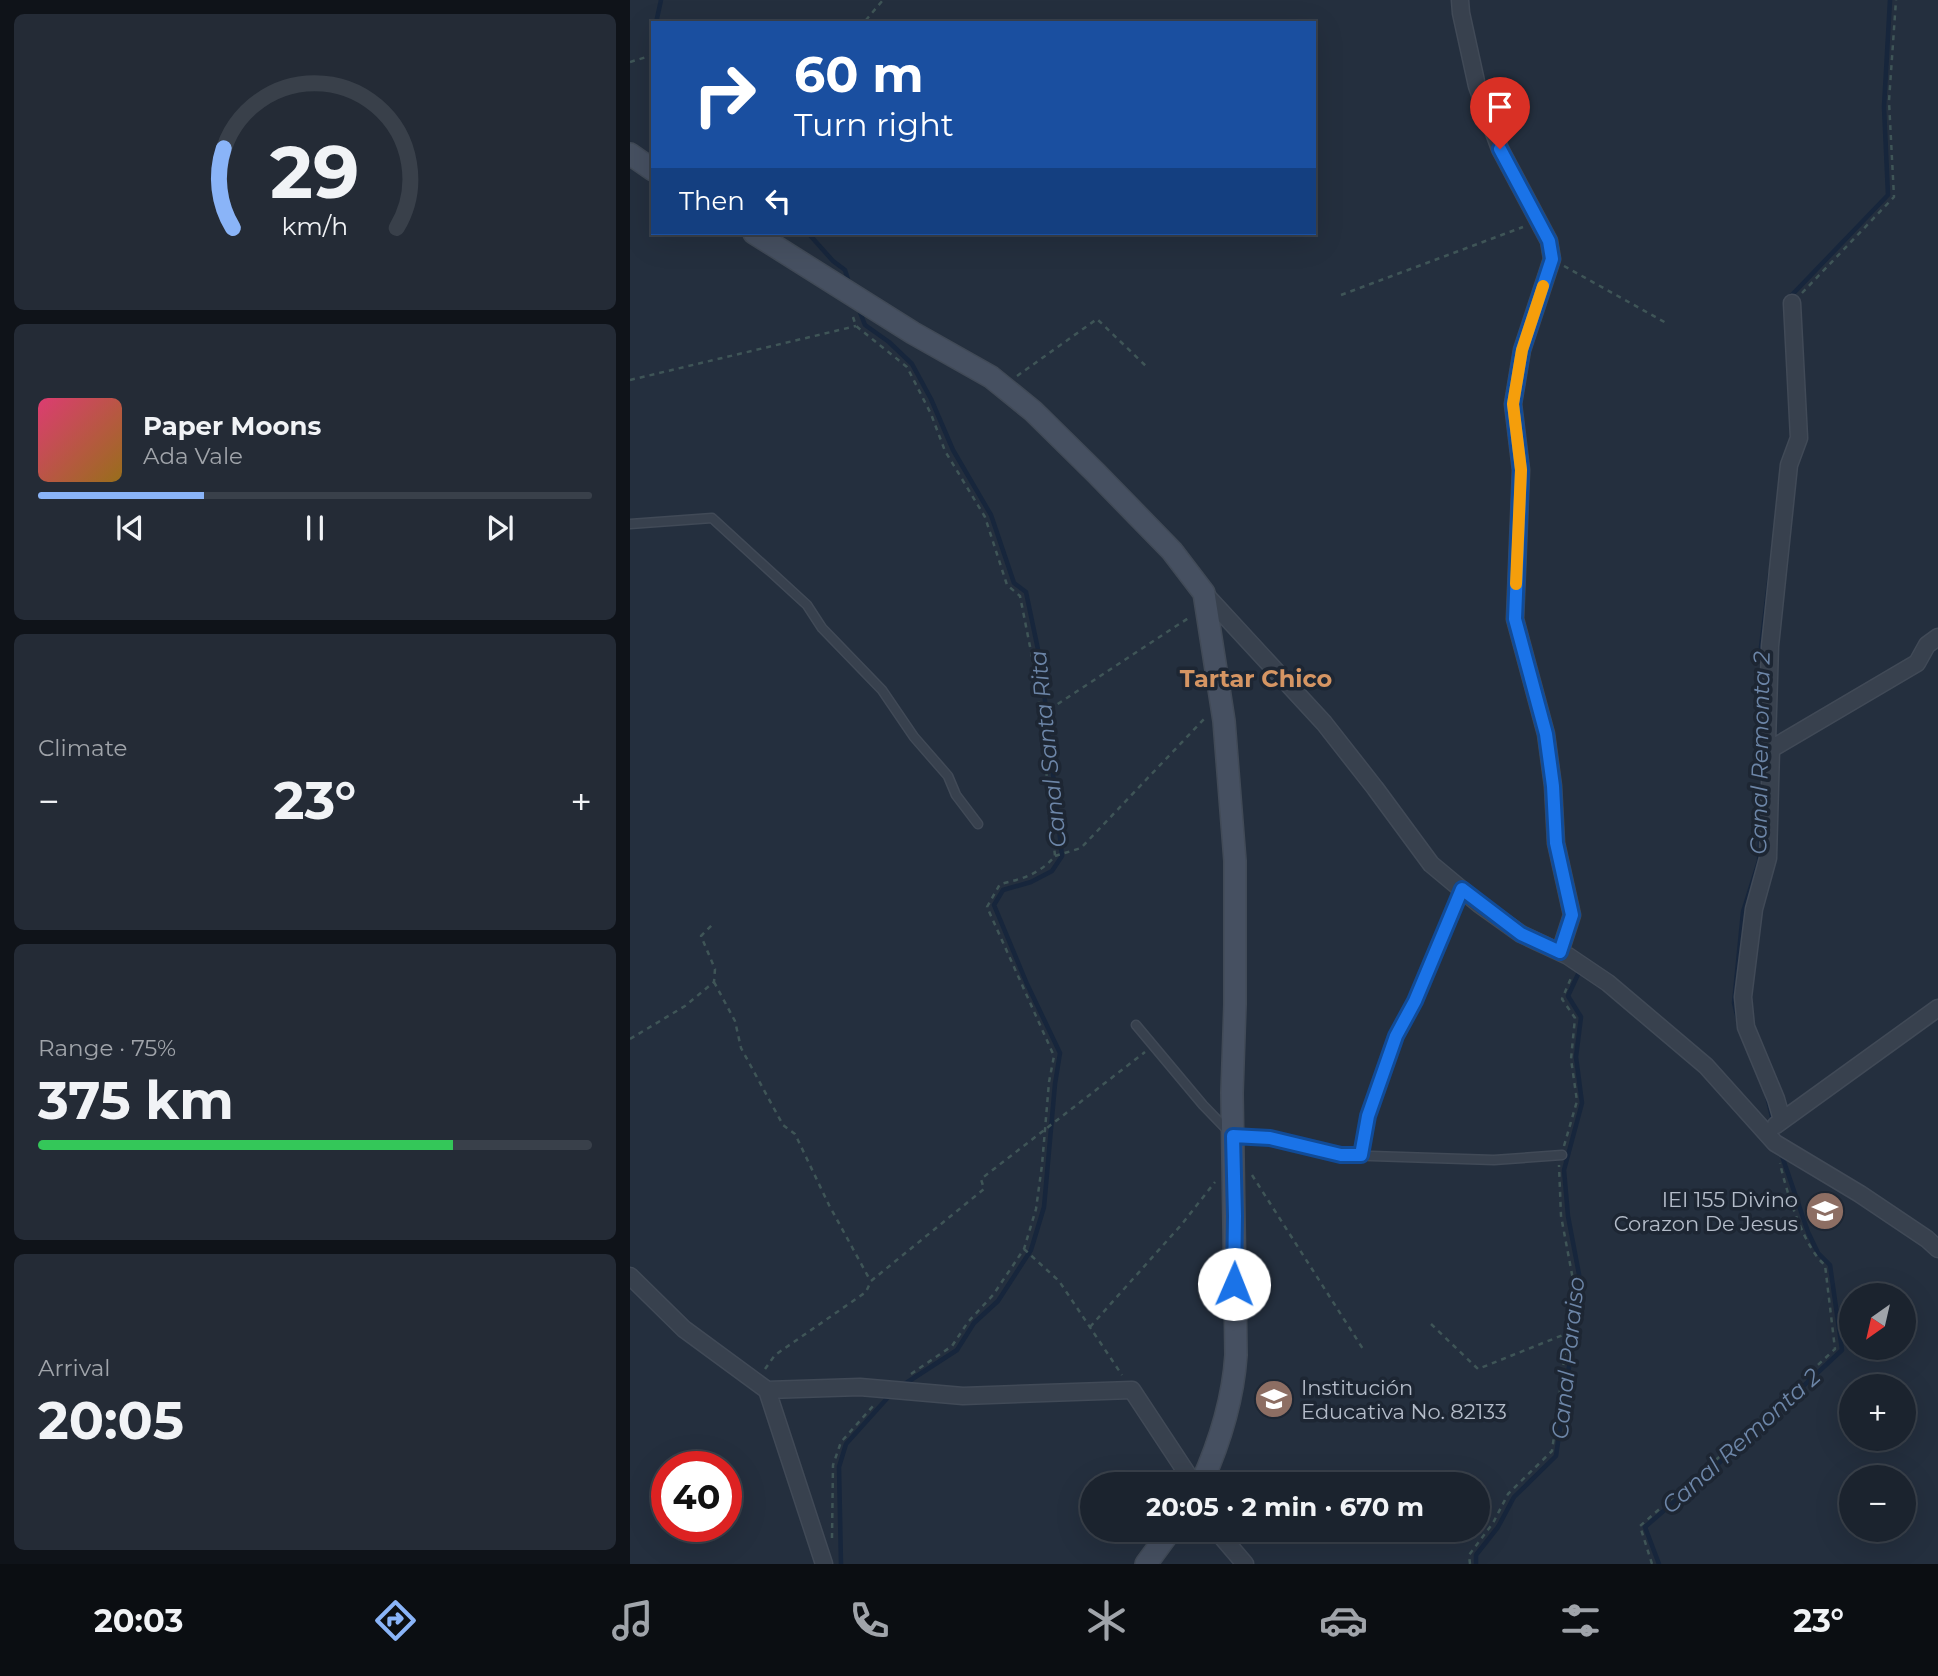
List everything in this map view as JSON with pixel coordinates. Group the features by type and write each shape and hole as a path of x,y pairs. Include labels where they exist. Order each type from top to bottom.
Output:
{"street":[{"path":"1460,0 1477,86 1500,149 1549,241 1552,259 1522,350 1513,404 1521,470 1515,619 1546,734 1553,786 1556,843 1572,915 1560,952"},
{"path":"630,154 651,169"},
{"path":"757,235 844,287 913,333 991,377 1033,411 1172,551 1205,600 1324,723 1376,788 1431,864 1521,934 1578,962 1608,983 1706,1066 1770,1138 1934,1238"},
{"path":"1782,1121 1776,1099 1746,1027 1743,997 1754,909 1769,858 1771,749 1766,742 1770,646 1789,465 1798,438 1792,303"},
{"path":"1205,600 1221,701 1232,799 1235,861 1234,1386 1216,1450 1206,1472"},
{"path":"1771,749 1917,663 1927,645 1938,637"},
{"path":"1770,1138 1782,1121 1938,1008"},
{"path":"630,1276 684,1329 762,1386 824,1564"},
{"path":"762,1386 860,1387 963,1396 1132,1390 1186,1472"},
{"path":"1146,1564 1162,1542"},
{"path":"1226,1542 1245,1564"}],"lane":[{"path":"630,524 712,518 807,605 822,628 882,690 914,737 948,776 956,795 978,824"},
{"path":"1361,1155 1368,1116 1396,1036 1415,1001 1462,889"},
{"path":"1136,1025 1233,1136 1270,1138 1341,1155 1494,1160 1562,1155"}],"path":[{"path":"863,21 883,0"},
{"path":"1792,303 1894,197 1889,101 1896,0"},
{"path":"630,62 651,56"},
{"path":"1341,295 1539,220"},
{"path":"1552,259 1668,324"},
{"path":"844,287 856,326 907,368 931,414 945,451 985,517 1007,586 1020,596 1037,682 1055,856"},
{"path":"1003,386 1097,319 1148,368"},
{"path":"630,380 856,326"},
{"path":"1041,715 1205,600"},
{"path":"832,1543 833,1465 841,1442 889,1389 953,1346 968,1322 993,1296 1024,1250 1036,1209 1054,1056 987,906 1000,884 1025,878 1045,868 1055,856 1081,848 1221,701"},
{"path":"713,924 701,936 715,969 714,982 735,1021 741,1048 783,1125 795,1134 829,1205 871,1282"},
{"path":"1470,1564 1469,1555 1493,1523 1508,1494 1552,1451 1574,1286 1561,1216 1558,1168 1577,1101 1571,1059 1575,1018 1562,999 1578,962"},
{"path":"630,1039 685,1006 714,982"},
{"path":"762,1386 775,1355 866,1292 871,1282 984,1189 981,1179 1153,1046"},
{"path":"1652,1564 1640,1526 1835,1349 1825,1265 1814,1256 1804,1235 1770,1138"},
{"path":"1090,1327 1233,1163 1251,1174 1363,1349"},
{"path":"1024,1250 1059,1280 1132,1390"},
{"path":"1431,1324 1478,1369 1568,1333"}],"waterway":[{"name":"Canal Santa Rita","path":"656,21 661,0"},
{"name":"Canal Remonta 2","path":"1788,299 1888,195 1884,107 1890,0"},
{"name":"Canal Santa Rita","path":"810,235 845,270 850,286"},
{"name":"Canal Santa Rita","path":"858,307 865,325 889,342 912,364 953,450 991,515 1014,583 1026,592 1041,664 1062,856 1052,871 1031,882 1003,890 994,905 1060,1053 1044,1207 1031,1250 998,1301 974,1323 957,1350 903,1385"},
{"name":"Canal Remonta 2","path":"1762,663 1761,647 1770,574"},
{"name":"Canal Remonta 2","path":"1760,731 1759,745 1765,760"},
{"name":"Canal Remonta 2","path":"1738,1019 1734,1003 1743,912 1759,861 1761,824"},
{"name":"Canal Paraiso","path":"1476,1564 1476,1555 1498,1527 1514,1497 1556,1456 1581,1285 1568,1216 1564,1170 1582,1103 1576,1057 1581,1017 1568,996 1580,970"},
{"name":"Canal Remonta 2","path":"1767,1096 1773,1121"},
{"name":"Canal Remonta 2","path":"1659,1564 1645,1527 1741,1444 1842,1350 1830,1265 1818,1253 1808,1232 1781,1153"},
{"path":"841,1564 839,1467 846,1444 891,1394"}],"slow traffic":[{"path":"1516,584 1521,470 1513,404 1522,350 1543,286"}],"place":[{"name":"IEI 155 Divino Corazon De Jesus","path":"1825,1211"},
{"name":"Institución Educativa No. 82133","path":"1274,1399"}],"district":[{"name":"Tartar Chico","path":"1256,678"}],"route":[{"path":"1234,1284 1233,1136 1270,1138 1341,1155 1361,1155 1368,1116 1396,1036 1415,1001 1462,889 1521,934 1560,952 1572,915 1556,843 1553,786 1546,734 1515,619 1521,470 1513,404 1522,350 1552,259 1549,241 1500,149"}]}
